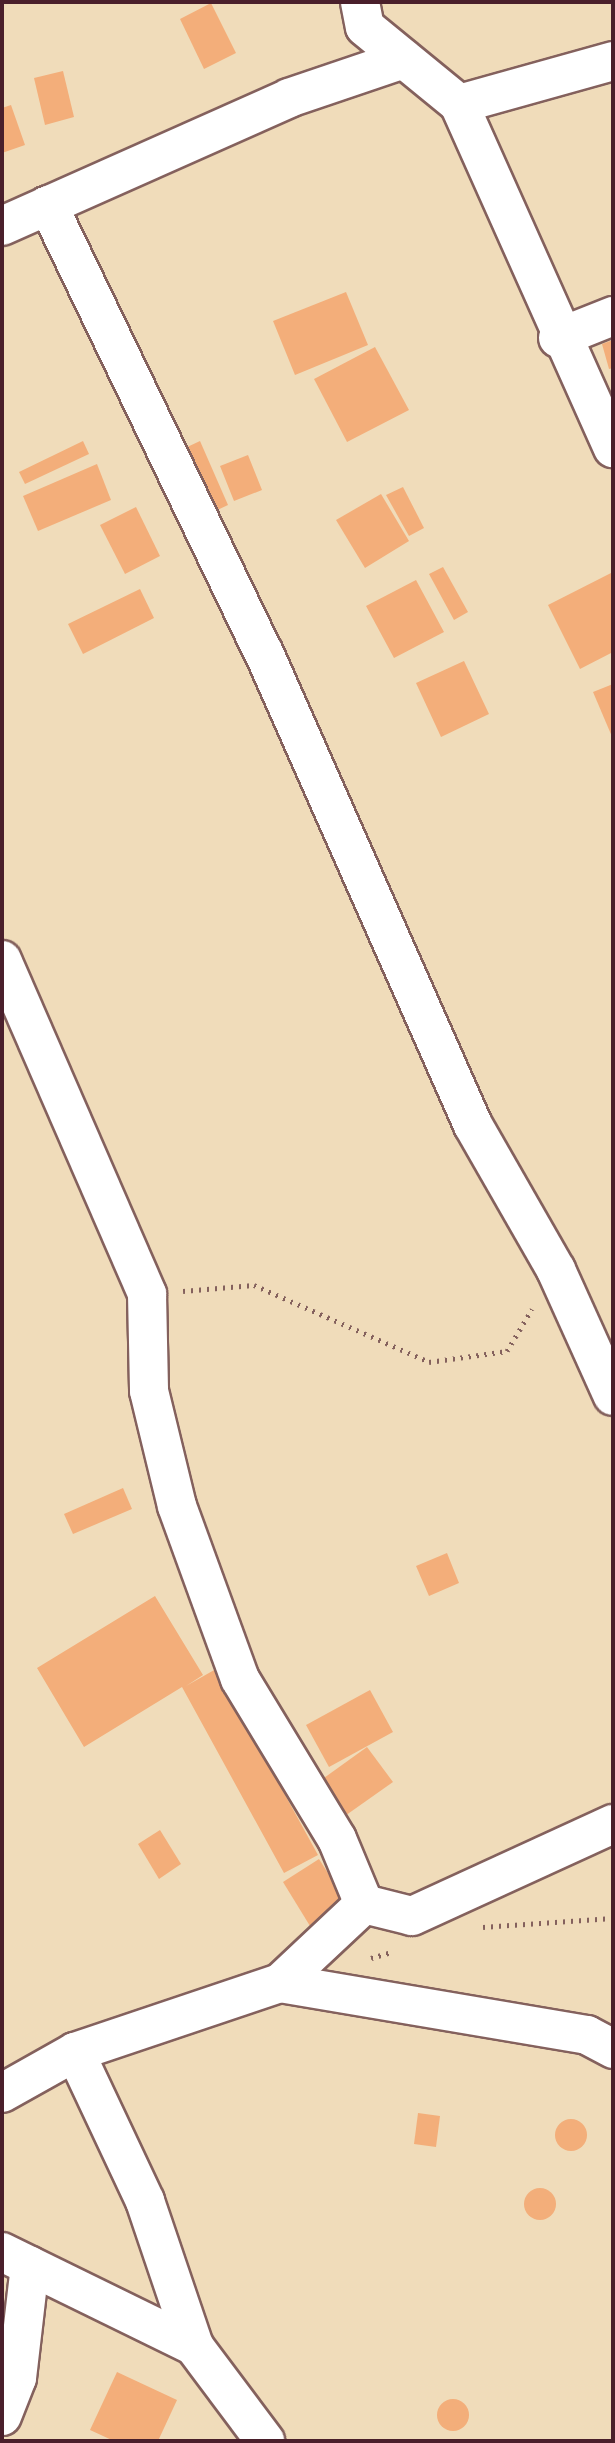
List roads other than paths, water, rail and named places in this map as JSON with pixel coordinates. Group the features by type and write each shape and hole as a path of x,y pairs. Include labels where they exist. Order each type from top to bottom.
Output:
{"street":[{"path":"360,2 365,27 459,104 558,338 613,448"},
{"path":"2,226 289,98 404,59"},
{"path":"459,104 613,61"},
{"path":"48,205 277,682 473,1125 556,1270 613,1396"},
{"path":"558,338 613,316"},
{"path":"2,960 147,1294 149,1391 177,1506 240,1679 337,1839 364,1904"},
{"path":"364,1904 412,1916 613,1824"},
{"path":"6,2084 75,2052 280,1983 364,1904"},
{"path":"280,1983 587,2035 613,2049"},
{"path":"75,2052 145,2201 194,2346 265,2441"},
{"path":"2,2416 17,2378 16,2259 194,2346"}]}
